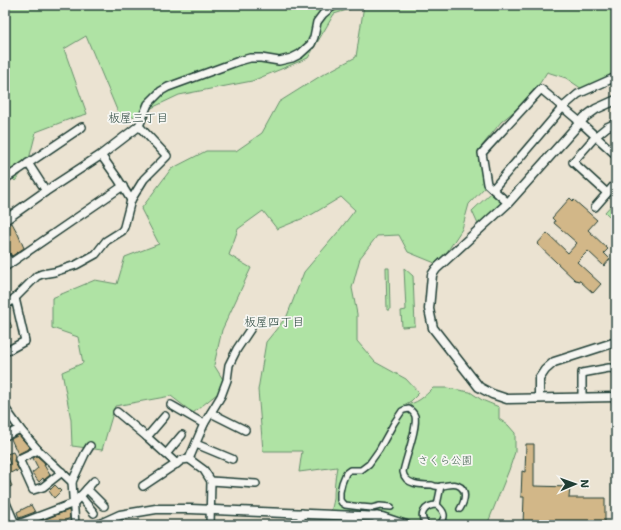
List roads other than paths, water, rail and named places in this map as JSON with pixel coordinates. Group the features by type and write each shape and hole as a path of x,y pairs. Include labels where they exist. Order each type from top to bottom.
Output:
{"street":[{"path":"5,220 101,155 140,126 148,104 161,91 168,87 250,58 279,61 292,58 300,54 311,44 317,22 323,14 336,5"},
{"path":"492,189 563,108 578,94 616,77"},
{"path":"508,203 487,184 482,153 541,89 616,155"},
{"path":"616,100 596,109 585,117 508,203 434,272 432,276 429,309 433,328 479,387 492,394 507,399 616,397"},
{"path":"607,193 573,162 596,136 616,123"},
{"path":"5,306 37,276 76,265 96,254 106,240 122,231 131,200 144,179 166,156 140,126"},
{"path":"5,179 82,127"},
{"path":"101,155 131,200"},
{"path":"28,163 46,191"},
{"path":"595,207 616,183"},
{"path":"5,255 8,265 122,186"},
{"path":"5,352 25,341 14,298"},
{"path":"189,459 204,424 221,396 229,365 237,349 251,328"},
{"path":"539,398 539,379 545,370 554,362 616,342"},
{"path":"582,397 582,373 608,368 616,369"},
{"path":"171,405 204,424"},
{"path":"5,408 38,450 72,482"},
{"path":"391,507 380,506 372,508 345,505 340,500 340,492 346,473 350,470 363,469 369,464 404,410 409,409 415,416 415,420 411,444 403,472 404,477 408,482 414,483 441,486 457,484 463,490 465,499 460,509"},
{"path":"117,412 177,464"},
{"path":"210,413 245,430"},
{"path":"147,437 165,416"},
{"path":"5,436 20,429"},
{"path":"166,454 182,435"},
{"path":"196,444 232,459"},
{"path":"75,525 72,482 90,446"},
{"path":"38,450 19,459 33,490 43,487 62,472"},
{"path":"143,486 182,460 189,459 204,470 211,481 210,525"},
{"path":"5,502 16,525 74,503 94,481"},
{"path":"211,481 256,484"},
{"path":"437,505 441,486"},
{"path":"87,489 104,506"},
{"path":"80,496 94,513"},
{"path":"427,525 423,518 425,509 432,505 437,505 442,510 444,515 444,519 439,525"},
{"path":"98,525 120,515 156,510 191,509 301,513 377,521 382,517 406,525"},
{"path":"301,513 301,525"}],"district":[{"name":"板屋三丁目","path":"138,118"},
{"name":"板屋四丁目","path":"274,322"}],"park label":[{"name":"さくら公園","path":"445,460"}]}
